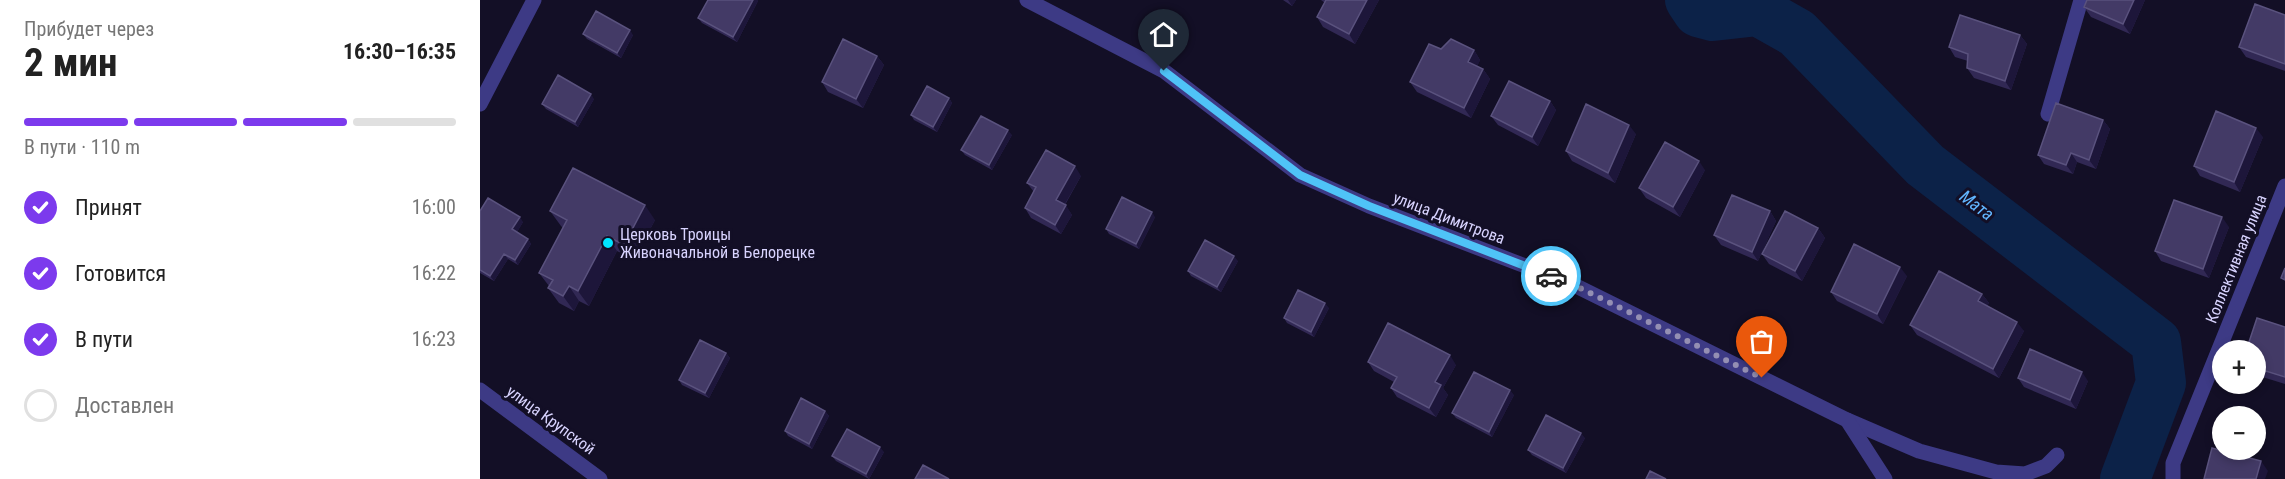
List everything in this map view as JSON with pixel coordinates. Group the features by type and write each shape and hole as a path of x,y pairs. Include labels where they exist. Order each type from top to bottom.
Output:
{"street":[{"path":"480,104 534,0"},
{"name":"улица Димитрова","path":"1027,0 1164,71 1300,175 1369,206 1572,284 1847,420 1919,451 1996,472 2025,474 2046,466 2057,455"},
{"path":"2048,114 2081,0"},
{"name":"Коллективная улица","path":"2173,479 2173,463 2285,186"},
{"name":"улица Крупской","path":"480,390 600,479"},
{"path":"1847,420 1885,479"}],"building":[{"path":"708,0 753,0 733,37 698,18"},
{"path":"1326,0 1367,0 1349,34 1317,17"},
{"path":"2087,0 2134,0 2123,24 2084,7"},
{"path":"2255,4 2285,15 2285,64 2239,47"},
{"path":"596,11 630,30 617,53 583,34"},
{"path":"1960,15 2020,35 2005,81 1967,68 1968,54 1949,47"},
{"path":"843,39 877,56 856,99 822,82"},
{"path":"1451,39 1474,50 1468,62 1483,69 1464,108 1410,82 1429,44 1441,49"},
{"path":"558,75 591,94 575,122 542,104"},
{"path":"1509,81 1550,101 1532,137 1491,116"},
{"path":"927,86 949,98 933,127 911,115"},
{"path":"2056,103 2103,120 2089,160 2071,153 2066,165 2038,155"},
{"path":"1586,104 1629,125 1608,173 1566,151"},
{"path":"2216,111 2256,128 2234,182 2194,166"},
{"path":"981,116 1008,130 989,165 961,150"},
{"path":"1665,142 1699,161 1673,207 1639,188"},
{"path":"1046,150 1075,166 1056,200 1066,205 1055,225 1025,208 1036,187 1027,183"},
{"name":"Церковь Троицы Живоначальной в Белорецке","path":"573,168 645,205 624,245 607,236 578,291 569,286 563,296 548,288 553,280 539,273 567,220 550,211"},
{"path":"1732,195 1770,211 1752,252 1714,235"},
{"path":"1122,197 1152,212 1136,244 1106,229"},
{"path":"488,198 520,217 512,229 528,239 515,260 504,254 490,276 480,270 480,211"},
{"path":"2174,200 2222,217 2203,269 2155,251"},
{"path":"1785,211 1818,228 1795,271 1762,254"},
{"path":"1205,240 1234,256 1217,287 1188,271"},
{"path":"1854,244 1900,267 1877,314 1831,292"},
{"path":"2285,268 2285,280 2281,278"},
{"path":"1939,271 1982,294 1978,301 2017,322 1993,369 1910,325"},
{"path":"1298,290 1325,303 1311,332 1284,318"},
{"path":"2257,318 2285,327 2285,377 2266,371 2266,340 2250,340"},
{"path":"1388,323 1450,355 1435,382 1441,385 1429,408 1391,388 1397,377 1368,362"},
{"path":"700,340 726,353 705,393 679,380"},
{"path":"2030,349 2082,372 2070,400 2018,378"},
{"path":"1474,372 1510,390 1489,432 1452,413"},
{"path":"801,398 825,411 809,444 785,431"},
{"path":"1546,415 1581,433 1563,468 1528,450"},
{"path":"847,429 880,447 866,474 832,456"},
{"path":"2212,448 2212,460 2261,461 2256,479 2204,479"},
{"path":"923,465 949,479 915,479"},
{"path":"1650,471 1666,479 1646,479"}],"waterway":[{"name":"Мата","path":"1690,0 1698,12 1713,16 1758,11 1797,33 1925,165 2156,342 2161,383 2125,479"}],"way so far":[{"path":"1551,276 1572,284 1762,378"}],"place":[{"name":"Церковь Троицы Живоначальной в Белорецке","path":"608,243"}],"route":[{"path":"1164,71 1300,175 1369,206 1551,276"}]}
